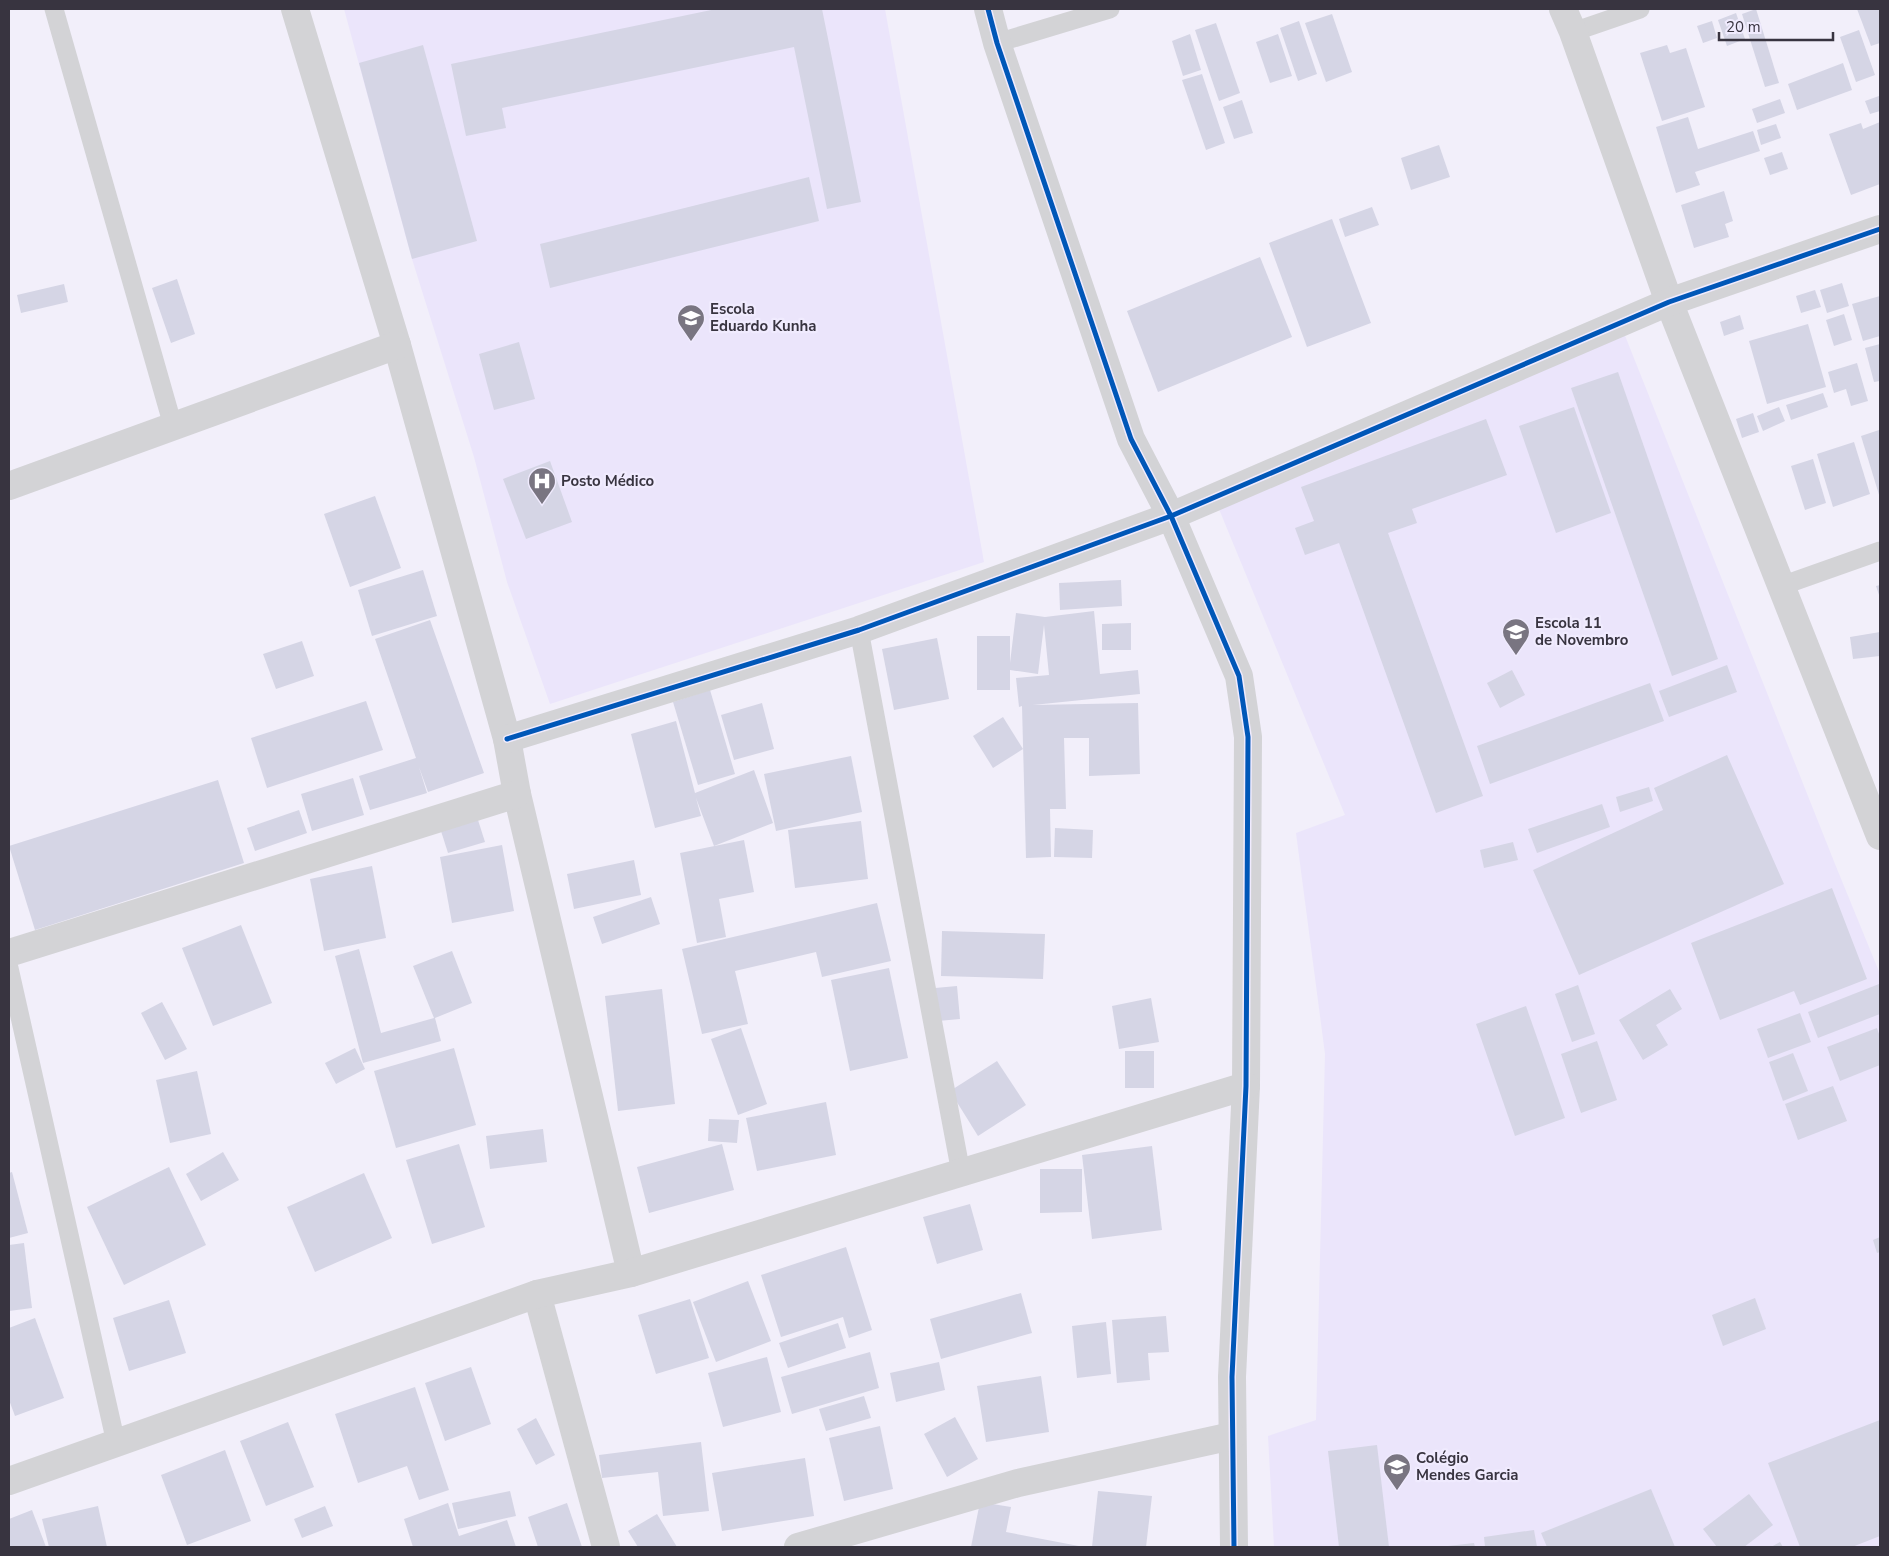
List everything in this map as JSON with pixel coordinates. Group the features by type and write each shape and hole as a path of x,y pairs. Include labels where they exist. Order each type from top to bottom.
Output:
{"street":[{"path":"295,9 398,345 507,739 516,794 631,1273"},
{"path":"988,9 997,43 1131,439 1171,516 1239,676 1248,737 1246,1086 1232,1377 1234,1547"},
{"path":"1568,20 1669,302 1880,836"},
{"path":"507,739 859,630 1171,516 1669,302 1880,229"},
{"path":"9,486 398,345"},
{"path":"9,953 516,794"},
{"path":"9,1481 537,1294 631,1273 1246,1086"},
{"path":"537,1294 606,1547"},
{"path":"800,1547 1018,1483 1232,1436"}],"lane":[{"path":"54,9 173,426"},
{"path":"997,43 1110,9"},
{"path":"1568,20 1640,9"},
{"path":"1781,586 1880,551"},
{"path":"859,630 961,1173"},
{"path":"9,968 116,1443"}],"shaded area":[{"name":"Escola Eduardo Kunha","path":"344,9 885,9 984,562 550,704 507,582 474,457 412,259"},
{"path":"1620,323 1880,974 1880,1547 1274,1547 1268,1436 1316,1420 1325,1054 1296,833 1345,815 1214,497"}],"building":[{"path":"716,9 822,9 861,202 827,209 794,47 502,108 506,128 466,136 451,64"},
{"path":"1756,9 1779,83 1765,87 1742,14"},
{"path":"1857,9 1880,9 1880,43 1871,46"},
{"path":"1736,13 1745,39 1727,46 1718,20"},
{"path":"1332,14 1352,72 1326,82 1305,23"},
{"path":"1299,21 1317,74 1298,81 1280,28"},
{"path":"1712,21 1717,38 1703,43 1697,26"},
{"path":"1216,23 1240,93 1219,101 1195,30"},
{"path":"1859,30 1875,75 1856,82 1840,37"},
{"path":"1190,34 1201,70 1183,76 1172,41"},
{"path":"1278,34 1292,76 1270,83 1256,42"},
{"path":"423,45 477,241 412,259 359,63"},
{"path":"1667,45 1670,53 1686,48 1705,107 1662,121 1640,53"},
{"path":"1843,63 1852,90 1797,110 1788,84"},
{"path":"1202,74 1225,143 1206,150 1182,80"},
{"path":"1879,96 1880,111 1870,114 1865,101"},
{"path":"1780,99 1785,113 1757,123 1752,109"},
{"path":"1242,100 1253,133 1234,139 1223,107"},
{"path":"1688,117 1698,149 1753,131 1760,151 1695,172 1700,185 1676,193 1656,127"},
{"path":"1880,122 1880,184 1851,195 1829,134 1861,123 1863,129"},
{"path":"1776,124 1781,138 1761,145 1757,130"},
{"path":"1439,145 1450,177 1411,190 1401,158"},
{"path":"1782,152 1788,169 1770,175 1764,158"},
{"path":"809,177 819,221 550,288 540,244"},
{"path":"1724,191 1733,221 1725,224 1729,237 1694,248 1681,205"},
{"path":"1372,207 1379,225 1345,237 1339,219"},
{"path":"1332,219 1371,323 1307,347 1269,243"},
{"path":"1260,257 1292,337 1158,392 1127,311"},
{"path":"177,279 195,334 171,343 152,288"},
{"path":"1842,283 1849,306 1827,313 1820,290"},
{"path":"64,284 68,302 21,313 17,295"},
{"path":"1815,290 1821,307 1801,313 1796,296"},
{"path":"1880,296 1880,336 1863,341 1852,304"},
{"path":"1844,314 1852,340 1834,346 1826,320"},
{"path":"1740,315 1744,329 1724,336 1720,322"},
{"path":"1808,324 1826,387 1767,404 1749,341"},
{"path":"519,342 535,399 494,410 479,354"},
{"path":"1880,344 1880,381 1874,382 1865,348"},
{"path":"1857,363 1868,401 1851,406 1846,389 1834,393 1828,372"},
{"path":"1618,372 1718,659 1672,676 1571,388"},
{"path":"1823,393 1828,407 1791,420 1786,405"},
{"path":"1574,407 1611,513 1556,533 1519,426"},
{"path":"1779,407 1785,421 1763,431 1757,416"},
{"path":"1753,413 1759,432 1742,438 1736,419"},
{"path":"1486,419 1507,475 1412,509 1417,523 1388,533 1483,796 1436,813 1339,543 1305,555 1295,528 1314,521 1301,487"},
{"path":"1879,430 1880,434 1880,498 1861,436"},
{"path":"1854,442 1870,494 1833,507 1817,454"},
{"path":"1813,459 1826,503 1805,510 1791,466"},
{"path":"550,461 572,522 526,539 503,479"},
{"path":"375,496 401,568 350,587 324,514"},
{"path":"423,570 437,616 372,636 358,590"},
{"path":"1121,580 1122,606 1060,610 1059,583"},
{"path":"1880,585 1880,598 1876,586"},
{"path":"1094,611 1100,674 1138,670 1140,694 1033,705 1138,703 1140,774 1089,776 1089,738 1064,738 1066,809 1050,809 1051,857 1026,858 1022,706 1019,707 1016,678 1049,675 1044,625 1038,674 1010,670 1010,690 977,690 977,636 1010,636 1010,663 1016,613 1045,617"},
{"path":"430,620 484,773 428,792 419,767 427,793 370,810 359,776 416,758 375,639"},
{"path":"1131,623 1131,650 1102,650 1102,624"},
{"path":"1880,632 1880,656 1853,659 1850,637"},
{"path":"937,638 949,699 894,710 882,649"},
{"path":"302,641 314,676 276,689 263,654"},
{"path":"1727,665 1737,692 1669,717 1659,691"},
{"path":"1512,670 1525,695 1500,708 1487,683"},
{"path":"1650,683 1664,721 1490,784 1477,746"},
{"path":"710,690 735,774 698,785 673,702"},
{"path":"366,701 383,750 267,788 251,738"},
{"path":"762,703 774,749 734,760 721,715"},
{"path":"1003,717 1023,749 993,768 973,736"},
{"path":"676,721 695,793 754,770 773,823 714,846 696,798 701,816 655,828 631,734"},
{"path":"1727,755 1784,884 1579,975 1533,870 1663,810 1654,788"},
{"path":"851,756 862,812 776,831 764,774"},
{"path":"353,778 364,815 312,831 301,794"},
{"path":"218,780 244,863 35,930 9,846"},
{"path":"1649,787 1653,801 1620,812 1616,797"},
{"path":"1602,804 1610,827 1537,853 1528,829"},
{"path":"299,810 307,833 255,851 247,828"},
{"path":"478,820 485,842 448,853 441,831"},
{"path":"861,821 868,879 795,888 788,830"},
{"path":"1055,828 1093,830 1092,858 1054,857"},
{"path":"744,840 754,892 719,899 726,937 697,943 680,853"},
{"path":"1513,842 1518,860 1484,868 1480,850"},
{"path":"502,845 514,911 452,923 440,857"},
{"path":"634,860 641,895 574,909 567,874"},
{"path":"372,866 386,938 324,951 310,879"},
{"path":"1832,888 1867,979 1800,1005 1794,991 1720,1020 1691,943"},
{"path":"651,897 660,924 602,944 593,917"},
{"path":"877,903 891,961 822,977 816,952 735,971 748,1024 702,1034 682,949"},
{"path":"241,925 272,1003 213,1026 182,948"},
{"path":"942,931 1045,934 1043,979 941,976"},
{"path":"359,949 381,1033 434,1018 413,966 452,951 472,1003 435,1018 441,1041 363,1063 335,956"},
{"path":"889,968 908,1058 850,1071 831,980"},
{"path":"1879,984 1880,1014 1818,1038 1808,1012"},
{"path":"1578,985 1595,1034 1572,1042 1555,994"},
{"path":"957,986 960,1019 938,1021 935,988"},
{"path":"662,989 675,1104 618,1111 605,996"},
{"path":"1670,989 1682,1009 1656,1025 1668,1045 1643,1060 1619,1020"},
{"path":"1151,998 1159,1042 1119,1049 1112,1006"},
{"path":"162,1002 187,1049 165,1060 141,1013"},
{"path":"1526,1006 1565,1118 1515,1136 1476,1024"},
{"path":"1800,1013 1811,1042 1768,1058 1757,1029"},
{"path":"741,1028 767,1104 738,1115 711,1039"},
{"path":"1877,1028 1880,1037 1880,1065 1840,1081 1827,1047"},
{"path":"1597,1041 1617,1100 1581,1113 1561,1054"},
{"path":"355,1048 365,1069 336,1084 325,1063"},
{"path":"454,1048 476,1125 396,1148 374,1071"},
{"path":"1125,1051 1154,1051 1154,1088 1125,1088"},
{"path":"1793,1053 1808,1091 1783,1101 1769,1062"},
{"path":"997,1061 1026,1105 978,1136 950,1091"},
{"path":"197,1071 211,1134 170,1143 156,1080"},
{"path":"1833,1086 1847,1121 1798,1140 1785,1104"},
{"path":"826,1102 836,1155 757,1171 746,1118"},
{"path":"709,1119 739,1120 737,1143 708,1141"},
{"path":"543,1129 547,1162 490,1169 486,1136"},
{"path":"459,1144 485,1227 432,1244 406,1160"},
{"path":"722,1144 734,1190 649,1213 637,1167"},
{"path":"1152,1146 1162,1230 1092,1239 1082,1155"},
{"path":"223,1152 239,1180 201,1201 186,1174"},
{"path":"169,1167 206,1245 124,1285 87,1207"},
{"path":"1040,1169 1082,1169 1082,1212 1040,1213"},
{"path":"12,1172 28,1233 9,1238 9,1173"},
{"path":"364,1173 392,1238 315,1272 287,1207"},
{"path":"970,1204 983,1250 937,1264 923,1217"},
{"path":"1880,1237 1880,1252 1877,1253 1873,1240"},
{"path":"24,1243 32,1308 9,1311 9,1245"},
{"path":"846,1247 872,1330 849,1338 843,1317 781,1337 761,1275"},
{"path":"748,1281 771,1341 716,1362 693,1302"},
{"path":"1021,1293 1032,1333 941,1359 930,1319"},
{"path":"1755,1298 1766,1329 1723,1346 1712,1315"},
{"path":"690,1299 709,1358 656,1374 638,1315"},
{"path":"169,1300 186,1353 129,1371 113,1318"},
{"path":"1166,1316 1169,1352 1148,1353 1150,1380 1117,1383 1112,1320"},
{"path":"35,1318 64,1398 15,1416 9,1400 9,1328"},
{"path":"1106,1322 1111,1374 1077,1378 1072,1326"},
{"path":"838,1323 846,1348 788,1368 779,1343"},
{"path":"870,1352 879,1388 792,1414 781,1377"},
{"path":"767,1357 781,1412 723,1427 708,1373"},
{"path":"939,1362 945,1390 896,1402 890,1373"},
{"path":"471,1367 491,1424 445,1441 425,1383"},
{"path":"1041,1376 1049,1432 986,1442 977,1386"},
{"path":"415,1387 449,1490 419,1500 407,1466 358,1483 335,1414"},
{"path":"864,1396 871,1418 826,1431 819,1409"},
{"path":"955,1417 978,1459 947,1477 924,1434"},
{"path":"536,1418 555,1455 536,1465 517,1429"},
{"path":"1880,1420 1880,1536 1852,1547 1800,1547 1768,1463"},
{"path":"288,1422 314,1487 266,1506 240,1441"},
{"path":"880,1426 893,1489 844,1501 829,1438"},
{"path":"701,1442 709,1511 663,1516 658,1472 602,1478 599,1455"},
{"path":"1377,1445 1389,1547 1339,1547 1328,1451"},
{"path":"225,1450 251,1521 187,1545 161,1475"},
{"path":"805,1458 814,1516 722,1531 712,1473"},
{"path":"1651,1489 1675,1547 1547,1547 1541,1533"},
{"path":"510,1491 516,1516 458,1529 452,1503"},
{"path":"1098,1491 1152,1496 1146,1547 1092,1547"},
{"path":"1749,1494 1773,1525 1744,1547 1717,1547 1703,1529"},
{"path":"980,1502 1011,1507 1006,1532 1084,1547 971,1547"},
{"path":"448,1503 459,1536 507,1520 516,1547 413,1547 404,1519"},
{"path":"567,1503 582,1547 538,1547 528,1517"},
{"path":"98,1506 107,1547 49,1547 42,1519"},
{"path":"325,1506 333,1526 302,1538 294,1519"},
{"path":"32,1510 46,1547 9,1547 9,1519"},
{"path":"657,1514 677,1547 638,1547 628,1531"},
{"path":"1534,1530 1537,1547 1485,1547 1484,1537"},
{"path":"1780,1542 1783,1547 1771,1547"},
{"path":"1474,1543 1475,1547 1448,1547 1448,1546"}],"cycle path":[{"path":"988,9 997,43 1131,439 1171,516 1239,676 1248,737 1246,1086 1232,1377 1234,1547"},
{"path":"507,739 859,630 1171,516 1669,302 1880,229"}],"place":[{"name":"Escola Eduardo Kunha","path":"691,342"},
{"name":"Posto Médico","path":"542,505"},
{"name":"Escola 11 de Novembro","path":"1516,656"},
{"name":"Colégio Mendes Garcia","path":"1397,1491"}]}
